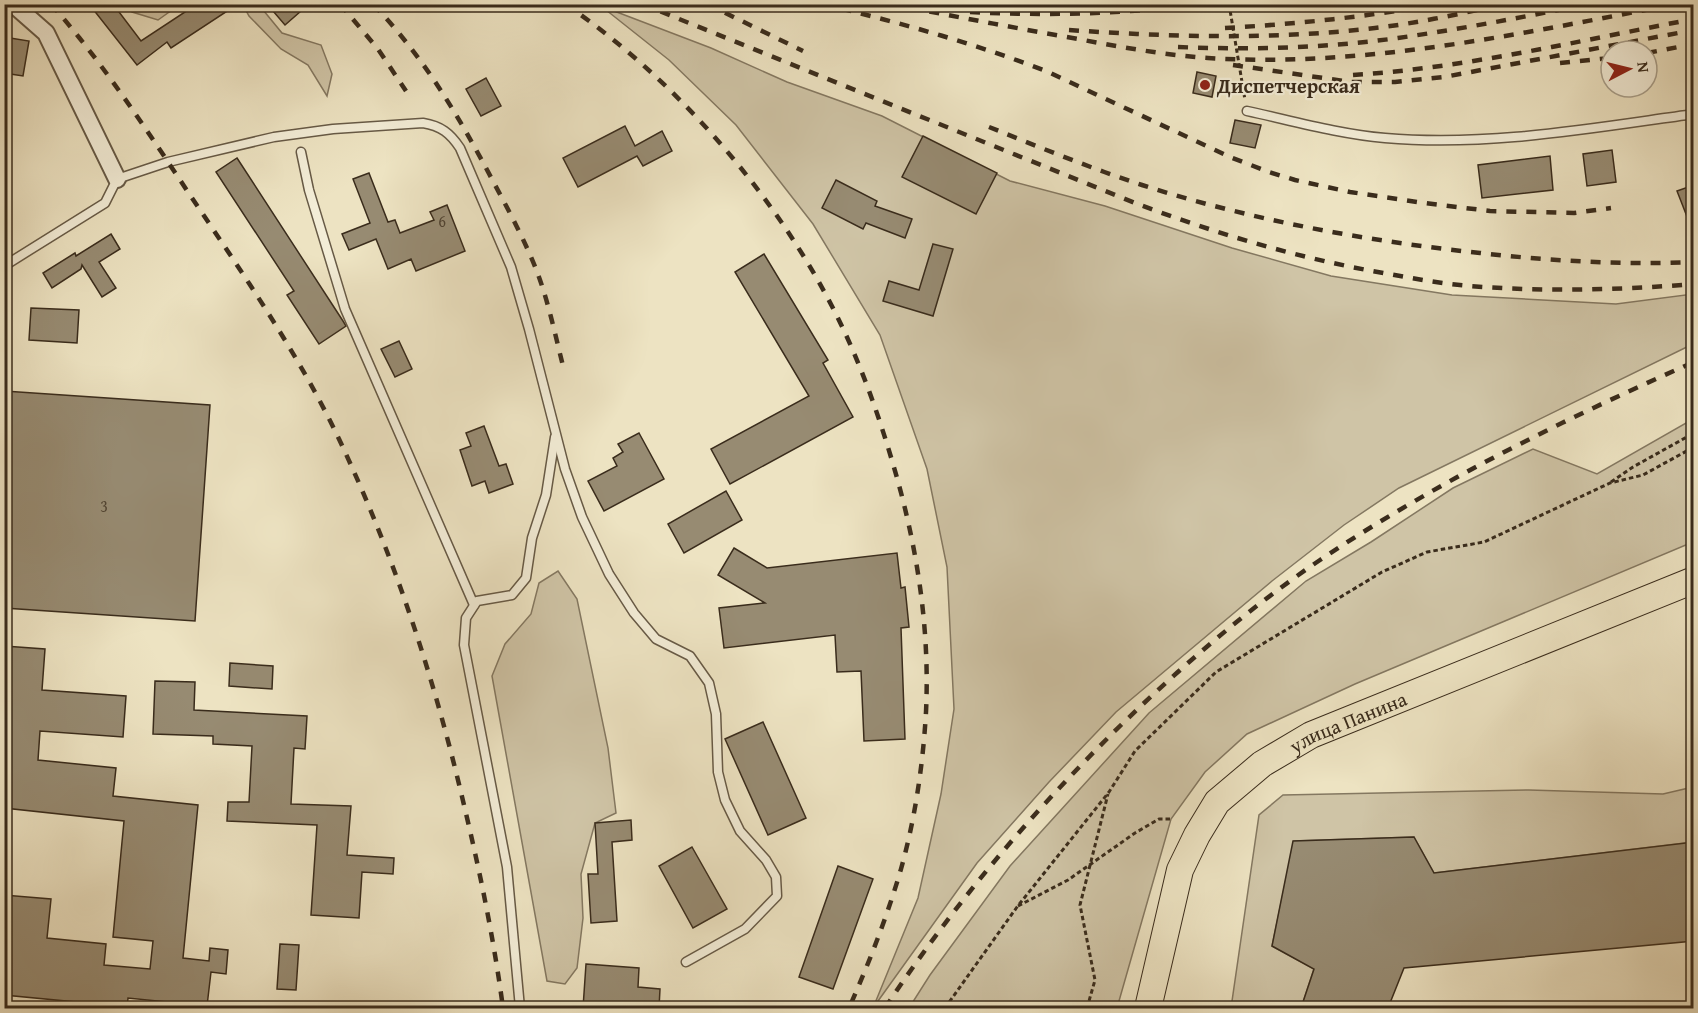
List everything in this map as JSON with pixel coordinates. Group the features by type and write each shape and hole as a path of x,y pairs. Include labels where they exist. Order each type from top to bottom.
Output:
{"main road":[{"name":"улица Панина","path":"1148,1008 1180,870 1197,834 1217,802 1262,764 1311,735 1694,580"}],"street":[{"path":"13,4 46,33 117,179"}],"lane":[{"path":"1247,111 1354,134 1419,140 1529,136 1694,114"},
{"path":"4,266 105,203 117,179 168,162 274,137 333,129 405,124 434,125 452,136 460,148 511,267 529,328 555,434 582,517 609,574 645,628 656,639 690,656 709,683 716,714 718,772 724,800 740,831 766,860 776,877 777,896 745,929 686,962"},
{"path":"302,152 309,190 345,309 474,605"},
{"path":"520,1008 507,867 464,645 466,618 477,601 512,595 526,578 532,538 546,495 555,434"}],"path":[{"path":"1230,4 1247,111"},
{"path":"945,1008 1017,907 1109,792 1135,751 1216,672 1382,572 1427,552 1484,542 1610,483 1633,467 1694,433"},
{"path":"1610,483 1643,476 1694,447"},
{"path":"1087,1008 1095,980 1080,905 1109,792"},
{"path":"1017,907 1068,880 1159,819 1171,819"}],"shaded area":[{"path":"125,5 179,5 158,20 132,12"},
{"path":"243,5 259,5 282,33 321,45 332,74 327,96 308,65 281,49 249,16"},
{"path":"601,6 711,48 787,82 882,116 1010,181 1105,206 1232,248 1331,276 1452,295 1616,304 1693,294 1693,344 1399,488 1344,525 1272,581 1116,712 1049,782 977,863 873,1008 918,898 941,794 954,709 947,567 927,469 880,335 813,224 736,125 669,60"},
{"path":"1693,419 1693,542 1355,684 1247,734 1205,772 1171,819 1117,1008 909,1008 930,975 1010,866 1149,713 1306,581 1453,488 1533,449 1597,474"},
{"path":"558,571 577,599 608,748 616,813 595,823 581,874 583,918 577,968 565,984 547,981 492,676 505,644 531,614 539,583"},
{"path":"1693,787 1693,842 1434,873 1414,837 1294,841 1272,946 1314,969 1301,1008 1231,1008 1259,815 1283,795 1529,790 1663,794"}],"building":[{"path":"89,4 113,4 141,41 197,4 238,4 171,48 167,42 137,65"},
{"path":"267,4 309,4 285,25"},
{"path":"4,37 29,41 23,76 4,73"},
{"name":"Диспетчерская","path":"1197,72 1216,76 1212,97 1193,93"},
{"path":"486,78 501,106 481,116 466,89"},
{"path":"1235,120 1261,125 1255,148 1230,143"},
{"path":"625,126 635,146 662,131 672,151 643,166 637,156 578,187 563,158"},
{"path":"923,136 997,173 976,214 902,177"},
{"path":"1612,150 1616,182 1587,186 1583,154"},
{"path":"1550,156 1553,190 1482,198 1478,165"},
{"path":"237,158 346,326 319,344 287,295 294,291 216,172"},
{"path":"369,173 388,222 395,220 400,233 434,220 430,212 447,205 465,251 416,271 411,259 388,269 376,239 349,250 342,234 370,223 353,179"},
{"path":"836,180 877,201 875,206 912,219 905,238 866,223 863,229 822,208"},
{"path":"1694,185 1694,232 1693,232 1677,191"},
{"path":"111,234 120,249 99,262 116,288 102,297 82,265 81,269 52,288 43,273"},
{"path":"933,244 953,249 933,316 883,301 889,281 919,290"},
{"path":"764,254 828,360 823,363 853,417 730,484 711,449 809,396 735,272"},
{"path":"31,308 79,310 77,343 29,340"},
{"path":"399,341 412,369 395,377 381,349"},
{"path":"4,391 210,405 195,621 4,608"},
{"path":"484,426 499,466 506,464 513,484 489,493 485,481 472,486 460,450 471,446 466,433"},
{"path":"639,433 664,479 604,511 588,481 617,466 613,458 623,452 618,444"},
{"path":"726,491 742,520 684,553 668,524"},
{"path":"734,548 767,568 897,553 901,588 905,587 909,627 901,628 905,739 864,741 861,671 837,672 835,635 724,648 719,608 765,603 718,575"},
{"path":"4,646 45,649 42,690 126,696 123,737 40,731 38,760 116,768 113,796 198,805 183,958 209,961 210,948 228,950 226,974 211,972 207,1006 128,998 127,1008 106,1008 107,1005 4,995 4,895 51,899 47,938 106,944 104,965 150,969 153,941 113,937 124,821 4,808"},
{"path":"230,663 273,666 272,689 229,686"},
{"path":"155,681 195,682 194,710 307,716 305,749 294,748 291,804 351,806 347,855 394,858 393,874 362,872 359,918 311,915 317,825 227,821 228,802 249,802 252,746 213,744 213,736 153,734"},
{"path":"763,722 806,818 768,835 725,739"},
{"path":"631,820 632,840 612,842 617,921 591,923 588,874 598,874 595,823"},
{"path":"1414,837 1434,873 1694,842 1694,941 1404,968 1388,1008 1301,1008 1314,969 1272,946 1293,841"},
{"path":"692,847 727,909 693,928 659,866"},
{"path":"838,866 873,879 833,989 799,977"},
{"path":"280,944 299,945 296,990 277,989"},
{"path":"586,964 639,968 638,987 660,989 659,1008 583,1008"}],"railway":[{"path":"51,4 124,97 230,254 306,376 339,439 395,573 440,711 481,881 503,1008"},
{"path":"340,4 378,49 406,91"},
{"path":"373,4 409,46 440,89 505,204 536,269 563,366"},
{"path":"565,4 604,32 678,98 745,173 775,213 826,295 846,336 872,399 893,464 909,525 924,618 927,681 925,732 914,811 901,869 877,940 849,1008"},
{"path":"642,4 1135,203 1228,235 1292,253 1399,276 1470,286 1582,289 1694,284"},
{"path":"707,4 803,51"},
{"path":"822,4 935,34 1046,71 1230,157 1295,180 1350,192 1490,211 1574,213 1611,208"},
{"path":"890,4 1159,53 1208,58 1267,60 1327,58 1444,46 1677,4"},
{"path":"970,12 1086,13 1203,4"},
{"path":"1225,28 1331,19 1437,4"},
{"path":"1069,30 1184,36 1261,36 1337,32 1441,18 1506,4"},
{"path":"1178,47 1233,48 1343,44 1469,27 1588,4"},
{"path":"1353,75 1481,60 1694,19"},
{"path":"1233,65 1351,82 1395,82 1444,77 1694,30"},
{"path":"1659,51 1694,44"},
{"path":"1560,63 1599,59"},
{"path":"989,127 1142,185 1225,209 1309,228 1394,242 1533,258 1613,263 1694,262"},
{"path":"885,1008 966,896 1056,792 1144,703 1242,617 1320,560 1456,478 1550,429 1694,362"}],"place":[{"name":"Диспетчерская","path":"1205,85"}]}
